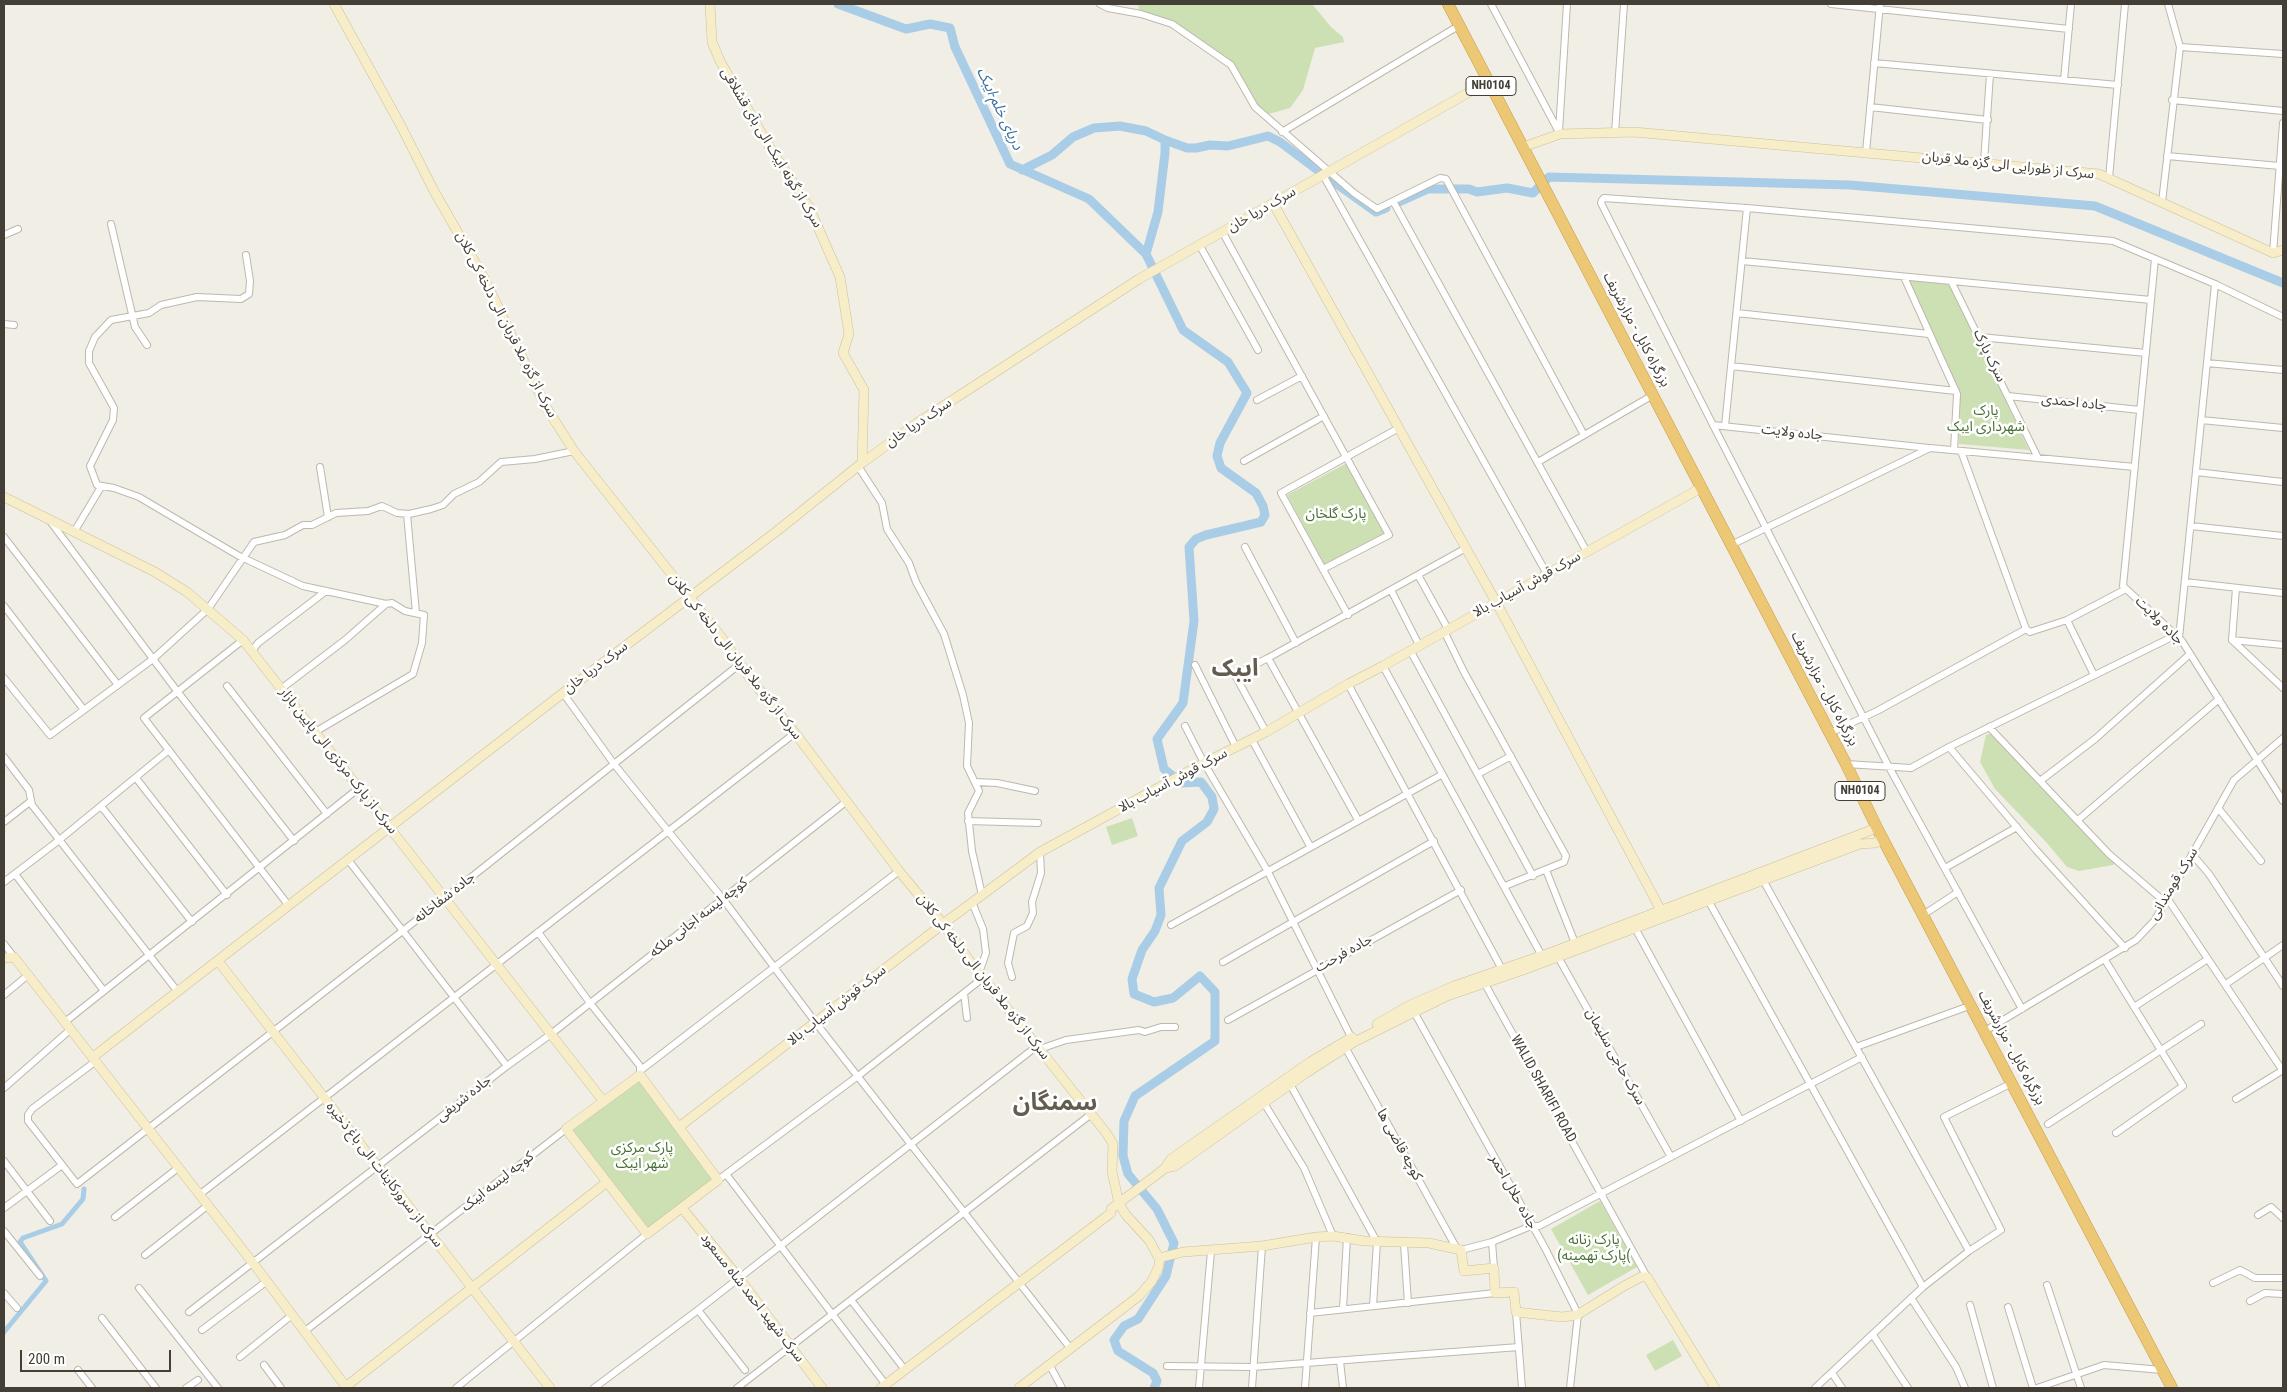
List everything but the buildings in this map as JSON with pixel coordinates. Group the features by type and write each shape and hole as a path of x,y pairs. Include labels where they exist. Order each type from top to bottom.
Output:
{"highway":[{"name":"بزرگراه کابل - مزارشریف","path":"1448,4 1846,764 1870,812 1875,833 1890,852 1972,1005 2172,1388"}],"street":[{"name":"سرک از گزه ملا قربان الی دلخه کی کلان","path":"334,4 434,191 484,278 546,407 574,451 1113,1144 1112,1171 1118,1204 1162,1257"},
{"name":"سرک از گونه ایبک الی بآی قشلاقی","path":"710,4 712,42 720,61 769,146 809,207 840,276 849,334 843,353 864,390 860,464"},
{"path":"1100,4 1108,8 1141,14 1172,24 1231,65 1255,108 1326,173 1377,208 1440,178 1446,180 1584,435"},
{"path":"1491,4 1559,133"},
{"path":"1559,133 1567,4"},
{"path":"1616,133 1624,4"},
{"path":"1831,4 1880,6 2069,29"},
{"path":"2064,80 2071,4"},
{"path":"2109,178 2125,4"},
{"path":"2162,202 2172,100 2180,47 2168,4"},
{"path":"1866,152 1880,6"},
{"path":"1282,132 1460,25"},
{"path":"2180,47 2283,54"},
{"path":"1874,63 2118,85"},
{"path":"1984,162 1990,74"},
{"name":"سرک دریا خان","path":"94,1059 563,693 689,598 860,464 917,423 1139,279 1489,81"},
{"path":"2172,100 2283,111"},
{"path":"1870,108 1988,120"},
{"path":"2283,123 2273,253 2283,250"},
{"name":"سرک از ظورایی الی گزه ملا قربان","path":"1523,147 1559,133 1644,133 1984,162 2099,174 2273,253"},
{"path":"2167,156 2280,166"},
{"path":"1326,173 1547,574"},
{"path":"2022,1009 1863,716 1601,203 1604,198 1747,208 2113,241 2215,284 2283,317"},
{"path":"1393,201 1587,552"},
{"path":"1273,203 1496,602 1663,913"},
{"path":"1725,426 1747,208"},
{"path":"110,224 135,327 147,345"},
{"path":"4,235 18,229"},
{"path":"1223,233 1389,535 1323,569"},
{"path":"1200,246 1258,350"},
{"path":"246,255 250,281 249,294 241,299 188,298 161,304 150,313 111,320 95,337 89,351 89,363 114,408 113,420 90,466 97,485 114,488 139,497 243,556 303,586 386,604 392,603 405,611 424,615 422,643 413,674 315,732"},
{"name":"جاده ولایت","path":"2155,259 2123,586 2177,637 2190,654 2283,801"},
{"path":"1742,261 2151,300"},
{"path":"1904,277 1956,391 1958,450 2026,629 2030,632 2067,620 2126,588"},
{"name":"سرک پارک","path":"1951,281 2038,458"},
{"path":"1846,764 1911,768 1949,747 2094,675 2177,637 2185,582 2215,284"},
{"path":"1736,313 1930,334"},
{"path":"4,324 14,325"},
{"path":"1980,337 2146,353"},
{"path":"2207,363 2283,370"},
{"path":"1731,366 1956,391"},
{"path":"1257,400 1302,376"},
{"path":"1538,462 1653,395"},
{"name":"جاده احمدی","path":"2008,396 2140,410"},
{"path":"1244,461 1324,416"},
{"path":"2201,420 2283,428"},
{"name":"جاده ولایت","path":"1713,425 2135,467"},
{"path":"1348,615 1281,493 1399,428"},
{"path":"1731,545 1930,448"},
{"path":"4,678 50,735 153,659 208,609 254,542 285,535 304,525 312,525 336,513 368,511 382,506 392,512 407,514 443,504 454,494 479,482 501,462 535,459 574,451"},
{"path":"860,464 882,503 888,530 909,563 916,582 944,634 969,723 968,772 976,782 978,795 969,809 968,821 972,851 982,895"},
{"path":"320,467 328,517"},
{"path":"2196,472 2283,482"},
{"path":"74,532 101,487"},
{"name":"سرک قوش آسیاب بالا","path":"679,1127 943,924 1040,852 1204,763 1252,740 1348,684 1702,488"},
{"name":"سرک از پارک مرکزی الی پایین بازار","path":"4,498 155,572 187,592 243,640 604,1102"},
{"path":"407,514 416,613"},
{"path":"49,520 177,691 294,841"},
{"path":"2190,526 2283,536"},
{"path":"4,537 118,685"},
{"path":"1245,548 1296,643"},
{"path":"1266,732 1235,675 1348,615 1466,548"},
{"path":"1418,575 1511,756 1566,856 1564,862 1505,886"},
{"path":"2185,582 2283,593"},
{"path":"2232,640 2236,588"},
{"path":"252,651 258,643 326,590"},
{"path":"1391,590 1419,645"},
{"path":"281,689 345,640 386,604"},
{"path":"4,606 84,710"},
{"path":"2067,620 2094,675"},
{"path":"1830,733 1877,711 2026,629"},
{"path":"243,640 144,718 289,906"},
{"path":"2232,640 2283,646"},
{"path":"2232,640 2283,688"},
{"path":"1410,650 1533,876"},
{"path":"2040,781 2095,738 2190,654"},
{"path":"1268,658 1358,820"},
{"name":"جاده شفاخانه","path":"62,1165 75,1183 78,1184 147,1128 445,898 740,664"},
{"path":"1195,666 1236,747"},
{"path":"1383,666 1542,956"},
{"path":"1348,684 1461,890 1504,973"},
{"path":"227,686 328,814"},
{"path":"563,693 614,764 723,899 816,1022 1071,1349"},
{"path":"2078,820 2219,699"},
{"path":"1185,726 1293,920 1352,1040"},
{"path":"1989,727 2109,854 2166,900 2226,984 2283,1070 2236,1099"},
{"path":"199,1195 454,999 496,964 669,833 795,733"},
{"name":"سرک قومندانی","path":"1985,1031 2136,940 2155,920 2234,780 2283,738"},
{"path":"1252,740 1310,846"},
{"path":"1949,747 2017,828 2125,948"},
{"path":"4,882 58,841 169,750"},
{"path":"1478,774 1511,756"},
{"path":"4,757 29,790 31,801 58,841 178,992"},
{"path":"1171,926 1266,870 1442,775"},
{"path":"136,778 227,895"},
{"path":"976,782 1035,791"},
{"path":"4,1088 104,991 360,788"},
{"path":"4,822 31,801"},
{"name":"کوچه لیسه اجانی ملکه","path":"551,1034 847,801"},
{"path":"101,806 192,922"},
{"path":"2218,808 2261,861"},
{"path":"968,821 1038,823"},
{"path":"1945,868 2017,828"},
{"path":"882,1385 902,1366 1111,1213 1118,1204 1165,1168 1171,1159 1310,1062 1412,1008 1454,986 1504,973 1558,957 1635,928 1663,913 1708,900 1860,844 1876,843 1875,833 1663,913 1575,943 1504,973 1485,984 1412,1008"},
{"path":"1223,962 1293,920 1434,842"},
{"path":"1869,843 1890,852"},
{"path":"1012,977 1008,963 1014,933 1027,926 1033,913 1032,902 1041,873 1040,852"},
{"path":"2192,854 2209,874 2283,986"},
{"path":"348,861 507,1066"},
{"path":"1546,870 1575,943"},
{"path":"648,1234 566,1129 604,1102 899,871"},
{"path":"15,874 104,991"},
{"path":"1763,880 1969,1251"},
{"name":"جاده فرحت","path":"1228,1020 1318,968 1461,890"},
{"path":"1923,914 1958,892"},
{"path":"1708,900 1809,1085 1923,1287"},
{"path":"456,1388 648,1234 858,1076 964,993 981,975 986,953 983,929 972,902"},
{"path":"1635,928 1741,1121"},
{"path":"538,932 590,1003 640,1066 640,1072 679,1127 780,1245 833,1315 882,1385"},
{"path":"4,944 267,1281 345,1388 607,1182"},
{"path":"2226,984 2283,945"},
{"path":"4,958 14,957"},
{"name":"سرک حاجی سلیمان","path":"1558,957 1671,1157"},
{"path":"2134,1007 2208,959"},
{"path":"2105,960 2183,1087 2116,1133"},
{"name":"سرک از سرورکاینات الی باغ ذخیره","path":"218,961 550,1388"},
{"path":"4,995 28,975"},
{"name":"WALID SHARIFI ROAD","path":"1485,984 1646,1277"},
{"path":"964,993 967,1018"},
{"path":"1856,1046 1972,1005"},
{"name":"جاده حلال احمر","path":"1412,1008 1532,1226 1578,1314"},
{"path":"2048,1124 2201,1024"},
{"path":"594,1388 698,1310 911,1143 1039,1048 1066,1040 1139,1030 1145,1032 1161,1027 1175,1027"},
{"name":"جاده شریفی","path":"189,1312 551,1034"},
{"path":"1165,1168 1175,1166 1344,1044"},
{"name":"کوچه قاضی ها","path":"1344,1044 1459,1249"},
{"path":"1019,1388 1139,1296 1152,1281 1162,1257 1183,1252 1262,1246 1334,1236 1376,1242 1428,1244 1459,1249 1492,1242 1532,1226 1539,1226 1862,1057"},
{"path":"4,1208 62,1165 28,1121 28,1115 94,1059"},
{"path":"1815,1388 1923,1287 1969,1251 2002,1230 1944,1117 2012,1083"},
{"path":"1290,1084 1376,1242 1374,1306"},
{"path":"1264,1103 1304,1168 1334,1236"},
{"path":"737,1388 1090,1115"},
{"name":"کوچه لیسه ایبک","path":"304,1331 431,1235 566,1129"},
{"path":"4,1161 50,1221"},
{"path":"115,1216 178,1168"},
{"path":"145,1255 208,1206"},
{"path":"2258,1215 2271,1207 2283,1218"},
{"name":"سرک شهید احمد شاه مسعود","path":"682,1208 739,1278 822,1388"},
{"path":"4,1231 40,1276"},
{"path":"1305,1388 1316,1237"},
{"path":"1343,1309 1347,1238"},
{"path":"1492,1242 1495,1293"},
{"path":"1404,1244 1408,1303"},
{"path":"1252,1388 1262,1246"},
{"path":"1459,1249 1464,1271 1494,1268"},
{"path":"1199,1388 1211,1251"},
{"path":"2214,1283 2240,1270 2255,1278 2283,1278"},
{"path":"1516,1312 1562,1317 1578,1314 1632,1282 1646,1277 1715,1388"},
{"path":"202,1330 267,1281"},
{"path":"874,1388 882,1385 1017,1281"},
{"path":"2047,1285 2081,1388"},
{"path":"140,1288 218,1388"},
{"path":"4,1292 18,1308"},
{"path":"1310,1313 1514,1292 1522,1388"},
{"path":"2250,1301 2266,1293 2283,1294"},
{"path":"1911,1298 1956,1367 1965,1388"},
{"path":"851,1300 902,1366"},
{"path":"1970,1305 1993,1388"},
{"path":"2008,1307 2033,1388"},
{"path":"698,1310 745,1370"},
{"path":"1570,1388 1578,1314"},
{"path":"240,1357 292,1316"},
{"path":"102,1318 156,1388"},
{"path":"1873,1335 1908,1388"},
{"path":"1167,1366 1253,1367 1519,1347"},
{"path":"1340,1361 1343,1388"},
{"path":"1049,1364 1062,1388"},
{"path":"2037,1388 2104,1365 2162,1370"},
{"path":"264,1366 281,1388"},
{"path":"78,1370 92,1388"},
{"path":"1832,1373 1842,1388"},
{"path":"186,1388 198,1380"}],"green space":[{"path":"1138,4 1312,4 1331,27 1343,37 1344,42 1315,48 1303,90 1290,108 1269,114 1257,106 1233,66 1172,22 1139,10"},
{"name":"پارک شهرداری ایبک","path":"1908,280 1949,282 2029,450 1959,444 1960,395"},
{"name":"پارک گلخان","path":"1347,463 1385,533 1325,565 1287,495"},
{"path":"1993,733 2118,862 2113,865 2079,871 2067,867 2047,843 1995,789 1980,762 1986,735"},
{"path":"1132,818 1138,836 1112,845 1106,827"},
{"name":"پارک مرکزی شهر ایبک","path":"638,1080 714,1180 647,1231 570,1132"},
{"name":"پارک زنانه (پارک تهمینه(","path":"1600,1201 1637,1267 1588,1295 1551,1229"},
{"path":"1673,1340 1682,1356 1655,1371 1646,1355"}],"waterway":[{"name":"دریای خلم-ایبک","path":"838,4 906,29 930,24 950,28 955,47 1010,164 1089,199 1146,254 1183,330 1228,362 1247,393 1220,443 1217,456 1221,468 1256,493 1263,506 1265,515 1261,522 1206,535 1196,539 1189,547 1194,621 1183,703 1157,739 1164,769 1182,783 1201,782 1212,797 1214,809 1207,822 1182,841 1159,888 1161,915 1155,931 1142,950 1132,979 1134,994 1154,1002 1173,998 1200,976 1215,992 1215,1041 1135,1096 1124,1121 1123,1156 1128,1174 1157,1209 1174,1243 1166,1276 1138,1319 1124,1326 1114,1340 1118,1351 1153,1373 1157,1381 1154,1388"},
{"path":"1022,170 1052,155 1073,137 1094,128 1120,126 1146,131 1165,140 1158,212 1146,254"},
{"path":"1165,140 1187,148 1196,148 1210,145 1228,146 1268,136 1280,142 1320,172"},
{"path":"1327,177 1376,212 1386,208"},
{"path":"1453,189 1469,189 1477,192 1507,188 1533,193 1549,177 1850,185 2095,206 2283,283"},
{"path":"1397,203 1428,189 1447,189"},
{"path":"4,1332 46,1281 20,1242 23,1238 62,1224 83,1199 84,1189"}],"district":[{"name":"ایبک","path":"1235,670"},
{"name":"سمنگان","path":"1055,1104"}]}
